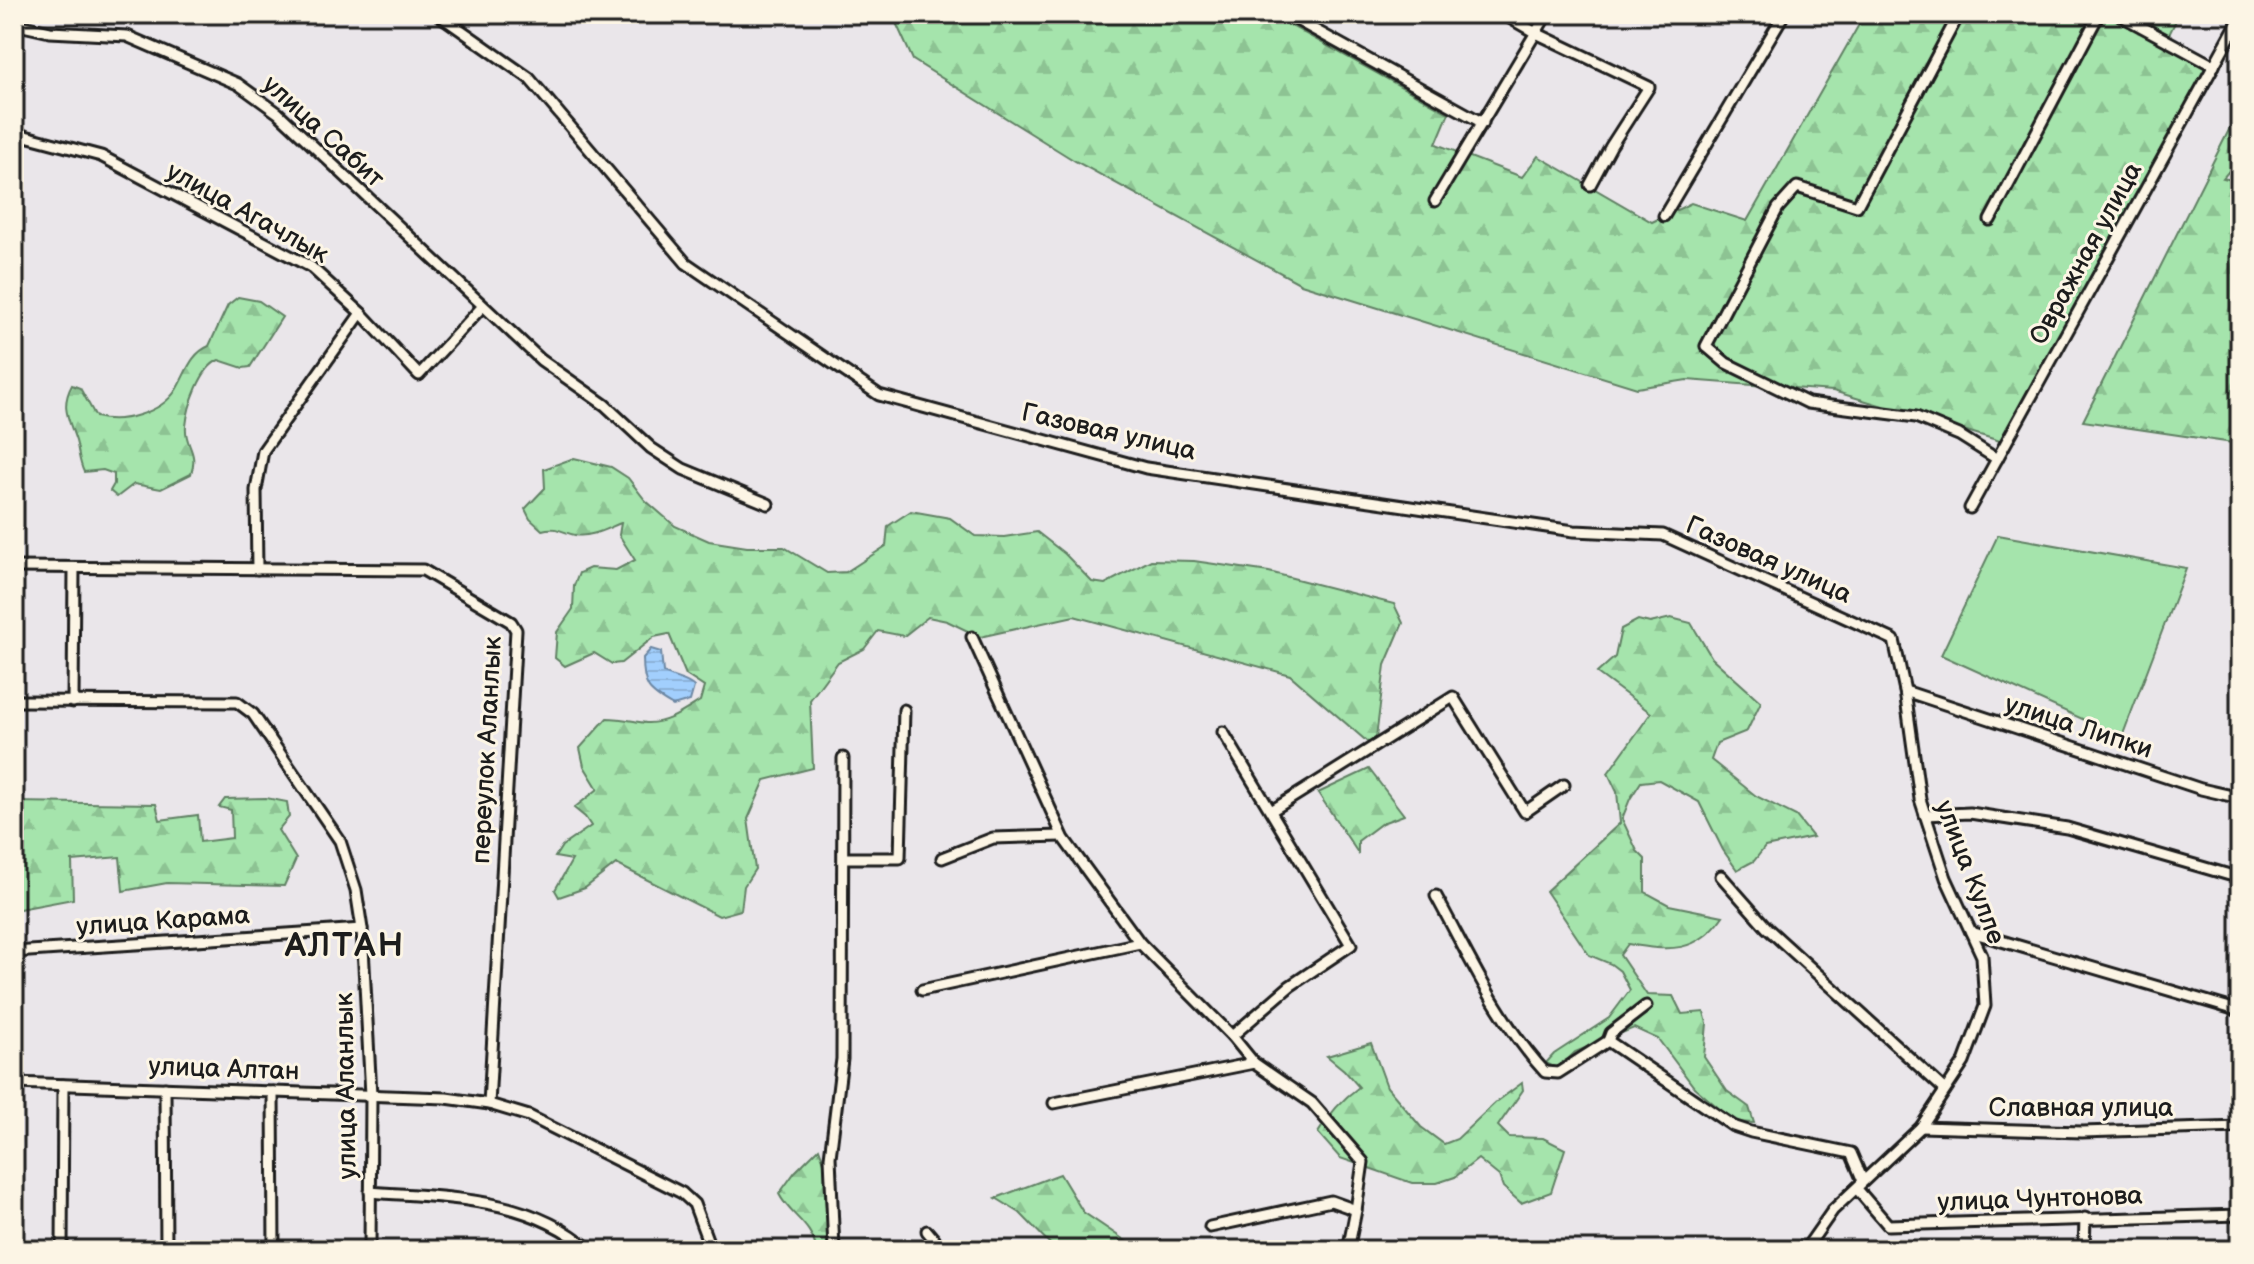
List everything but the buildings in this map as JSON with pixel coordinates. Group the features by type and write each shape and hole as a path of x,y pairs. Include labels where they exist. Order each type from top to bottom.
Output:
{"street":[{"name":"Газовая улица","path":"438,14 529,78 686,263 879,395 1146,468 1574,531 1663,535 1894,640"},
{"path":"1286,14 1483,123"},
{"path":"1503,14 1649,87 1590,185"},
{"path":"1435,201 1547,14"},
{"path":"1664,216 1784,14"},
{"path":"1959,14 1857,206 1797,187 1778,208 1706,346 1726,363 1808,403 1916,417 1959,435 1997,459"},
{"path":"1990,220 2099,14"},
{"path":"2118,14 2214,66"},
{"name":"Овражная улица","path":"1970,508 2240,18"},
{"name":"улица Сабит","path":"14,24 50,32 127,36 238,84 278,113 541,360 605,405 651,448 683,469 768,504"},
{"name":"улица Агачлык","path":"14,133 101,156 311,267 361,313 419,375 482,307"},
{"path":"257,569 256,490 263,451 361,313"},
{"name":"переулок Аланлык","path":"14,567 423,570 507,619 516,630 489,1104"},
{"path":"73,702 74,568"},
{"path":"972,637 1062,836 1140,943 1232,1036 1254,1063 1312,1103 1363,1162 1348,1250"},
{"name":"улица Кулле","path":"1805,1250 1833,1210 1921,1127 1964,1062 1985,1006 1982,956 1946,878 1920,799 1905,691 1894,640"},
{"name":"улица Липки","path":"1905,691 2201,789 2240,798"},
{"path":"1271,811 1453,697 1525,812 1564,785"},
{"name":"улица Аланлык","path":"14,701 237,702 253,714 340,841 356,890 362,929 371,1095 370,1250"},
{"path":"844,858 900,858 904,710"},
{"path":"1223,732 1351,945 1290,986 1232,1036"},
{"path":"834,1250 830,1157 842,1059 843,758"},
{"path":"1925,815 1970,813 2067,828 2240,878"},
{"path":"942,858 993,838 1062,836"},
{"path":"1721,876 1767,928 1945,1090"},
{"path":"1436,896 1493,1001 1545,1072 1558,1073 1608,1041 1611,1033 1646,1006"},
{"name":"улица Карама","path":"14,952 362,929"},
{"path":"1971,932 2240,1011"},
{"path":"922,990 1140,943"},
{"path":"1608,1041 1733,1126 1851,1153 1860,1185"},
{"path":"1054,1103 1254,1063"},
{"name":"улица Алтан","path":"14,1083 446,1098 489,1104 529,1116 682,1193 694,1204 711,1250"},
{"path":"62,1250 63,1085"},
{"path":"165,1088 166,1250"},
{"path":"273,1092 274,1250"},
{"name":"Славная улица","path":"1921,1127 2082,1132 2240,1127"},
{"name":"улица Чунтонова","path":"1860,1185 1888,1225 2240,1215"},
{"path":"370,1192 482,1201 530,1212 564,1229 590,1250"},
{"path":"1210,1227 1331,1201 1356,1210"},
{"path":"2084,1250 2085,1218"},
{"path":"927,1231 943,1250"}],"green space":[{"path":"892,14 1270,14 1449,113 1436,144 1522,177 1538,156 1652,222 1691,203 1747,221 1865,14 2179,14 2164,45 2205,68 2000,441 1833,391 1687,380 1637,388 1301,284 1075,161 913,60"},
{"path":"2240,108 2240,158 2223,178 2240,182 2240,444 2083,421"},
{"path":"238,297 259,301 282,317 250,367 243,368 219,360 201,379 189,408 186,426 193,459 191,474 161,489 134,484 117,497 110,491 114,474 103,470 84,472 82,468 67,413 68,393 72,385 80,388 96,417 129,418 161,405 176,390 193,359 209,346 228,305"},
{"path":"574,458 611,467 628,478 645,500 675,526 709,541 747,547 784,547 827,573 846,572 886,546 888,526 911,511 950,518 975,536 1004,537 1037,532 1065,554 1092,582 1105,584 1151,560 1194,561 1269,572 1394,604 1403,623 1385,665 1376,738 1371,745 1290,675 1074,616 980,637 947,621 928,617 904,636 878,631 864,649 838,662 810,700 813,768 765,780 748,819 755,869 744,886 741,910 719,916 616,864 585,888 559,897 555,890 572,860 555,857 562,846 591,826 574,808 598,789 584,766 580,748 607,718 646,723 661,721 700,701 704,687 686,675 669,634 654,637 621,663 612,664 594,653 565,666 555,658 557,632 573,609 574,586 579,573 590,568 616,570 635,560 619,535 621,523 581,536 555,529 542,530 530,519 525,509 545,488 544,469"},
{"path":"1998,535 2186,568 2122,737 1941,655"},
{"path":"1671,618 1691,623 1712,658 1761,702 1747,731 1717,743 1711,760 1756,796 1796,816 1813,837 1765,847 1754,861 1737,870 1723,850 1699,802 1659,780 1641,782 1622,819 1637,851 1645,859 1645,892 1669,905 1723,916 1703,937 1692,943 1669,948 1628,944 1620,955 1647,995 1673,996 1682,1014 1704,1012 1707,1023 1704,1057 1727,1091 1749,1107 1754,1123 1735,1122 1694,1087 1658,1039 1634,1028 1575,1052 1558,1069 1546,1063 1554,1054 1609,1018 1630,990 1620,971 1589,955 1546,891 1620,823 1617,792 1608,773 1651,713 1597,673 1615,657 1621,629 1638,620 1650,623"},
{"path":"1369,769 1404,815 1382,823 1358,841 1358,853 1318,793"},
{"path":"266,798 287,802 289,817 278,830 296,859 284,886 167,883 123,891 120,857 72,861 73,899 14,910 14,802 156,804 160,820 198,815 200,842 232,838 231,810 219,807 225,799"},
{"path":"1371,1043 1387,1087 1421,1127 1444,1144 1457,1139 1495,1103 1522,1083 1523,1090 1498,1126 1509,1137 1543,1138 1565,1149 1551,1192 1521,1203 1503,1187 1499,1176 1478,1159 1455,1177 1437,1183 1412,1183 1340,1158 1318,1133 1336,1108 1359,1087 1327,1056"},
{"path":"819,1148 830,1178 825,1197 831,1250 816,1250 806,1226 779,1194"},
{"path":"1060,1174 1083,1212 1139,1250 1056,1250 1020,1213 996,1198"}],"water":[{"path":"651,649 661,652 663,672 694,687 690,701 673,706 649,688 644,676 643,658"}],"district":[{"name":"АЛТАН","path":"345,944"}]}
